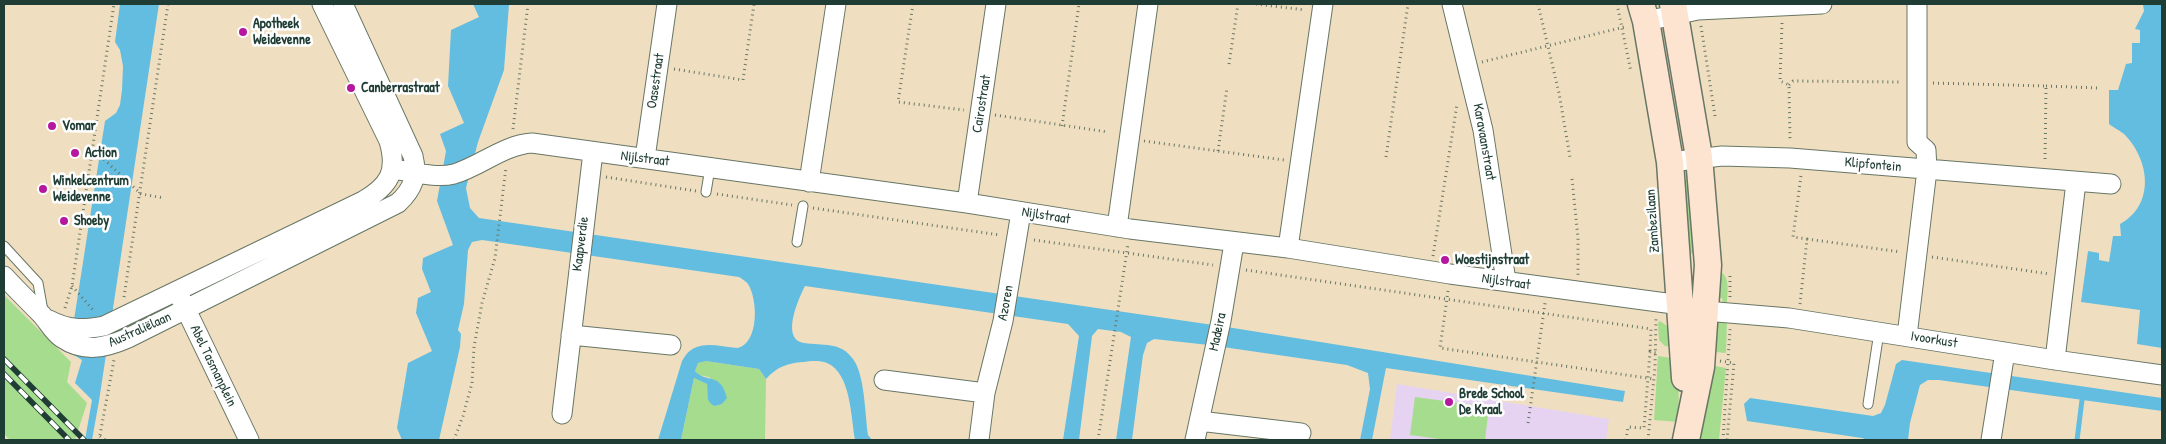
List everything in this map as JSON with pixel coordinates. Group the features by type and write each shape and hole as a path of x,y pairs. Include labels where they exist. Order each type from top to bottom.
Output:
{"street":[{"path":"322,4 376,95 410,144 416,172"},
{"name":"Oasestraat","path":"645,158 667,4"},
{"path":"810,182 836,4"},
{"name":"Cairostraat","path":"967,204 996,4"},
{"path":"1124,228 1130,139 1148,4"},
{"name":"Karavaanstraat","path":"1452,4 1483,130 1506,281"},
{"path":"1637,17 1675,9 1698,10 1822,4"},
{"path":"1907,336 1927,170 1926,150 1917,142 1917,4"},
{"path":"1288,248 1322,8"},
{"path":"331,22 346,9 376,95 392,153 392,169"},
{"name":"Zambezilaan","path":"1675,9 1699,157 1708,265 1681,306"},
{"name":"Zambezilaan","path":"1637,17 1670,162 1681,306 1701,367 1686,435"},
{"name":"Nijlstraat","path":"392,169 440,176 452,174 510,148 532,143 1124,228 1288,248 1450,274 1681,306"},
{"name":"Kaapverdie","path":"562,414 582,231 593,152"},
{"name":"Klipfontein","path":"1670,162 1699,157 1796,159 2111,184"},
{"name":"Australiëlaan","path":"61,332 104,326 120,319 374,195 388,180 392,169"},
{"name":"Australiëlaan","path":"7,280 78,346 90,349 106,347 390,208 406,196 412,187 416,172"},
{"path":"2055,360 2076,182"},
{"name":"Azoren","path":"979,440 985,393 1003,321 1021,212"},
{"name":"Madeira","path":"1195,440 1221,321 1234,242"},
{"name":"Abel Tasmanplein","path":"177,292 249,440"},
{"name":"Ivoorkust","path":"1681,306 1799,319 1907,336 2004,358 2055,360 2162,375"},
{"path":"571,335 671,345"},
{"path":"1991,440 2004,358"},
{"path":"884,380 985,393"},
{"path":"1199,421 1301,433"}],"lane":[{"path":"706,192 710,168"},
{"path":"797,242 803,206"},
{"path":"4,246 38,283 44,316"},
{"path":"1868,404 1879,332"}],"path":[{"path":"61,332 72,286 114,4"},
{"path":"120,319 141,194 168,4"},
{"path":"454,440 472,383 474,347 482,303 495,258 499,218 518,96 528,4"},
{"path":"658,67 742,80 754,4"},
{"path":"913,4 898,102 981,112 1108,132"},
{"path":"1062,126 1079,4"},
{"path":"1229,64 1238,4"},
{"path":"1256,4 1322,8"},
{"path":"1386,157 1408,4"},
{"path":"1538,4 1549,46 1570,157"},
{"path":"1617,4 1637,17"},
{"path":"1782,5 1780,81 1789,85"},
{"path":"1468,66 1549,46 1637,17"},
{"path":"1633,80 1637,17"},
{"path":"1789,85 1793,81 1917,82 2097,88"},
{"path":"1789,85 1796,159 1793,237 2065,276"},
{"path":"2045,179 2046,86"},
{"path":"1218,151 1227,88"},
{"path":"1431,271 1459,94 1474,90"},
{"path":"1130,139 1300,163"},
{"path":"92,149 141,194 164,198"},
{"path":"590,175 1651,329 1650,352"},
{"path":"1572,179 1578,238 1578,292"},
{"path":"1098,440 1127,253 1124,228"},
{"path":"1799,319 1807,239"},
{"path":"1450,274 1440,348 1654,380"},
{"path":"72,286 96,312"},
{"path":"1528,423 1547,287"},
{"path":"1648,440 1654,380 1681,306"},
{"path":"105,440 99,438 117,342"},
{"path":"1727,440 1734,363 1729,362"},
{"path":"1626,440 1628,427 1644,428 1648,379"}],"shaded area":[{"name":"Brede School De Kraal","path":"1397,384 1609,419 1606,440 1390,440"}],"green space":[{"path":"1697,177 1702,255 1682,252 1677,181"},
{"path":"1716,270 1721,272 1727,279 1727,305 1723,304 1722,298 1719,298 1719,302 1716,300"},
{"path":"4,295 71,362 67,382 87,403 75,440 10,440 4,434"},
{"path":"1727,319 1726,353 1705,351 1711,323"},
{"path":"1660,321 1671,329 1677,348 1665,346 1659,340 1658,323"},
{"path":"1658,356 1678,359 1679,422 1654,420"},
{"path":"706,361 759,369 766,379 765,440 681,440 694,378 707,384 707,396 715,406 722,404 726,398 709,377 699,375 695,371 698,363"},
{"path":"1704,364 1726,368 1719,440 1698,440"},
{"path":"1415,397 1489,407 1485,440 1447,440 1410,435"}],"water":[{"path":"120,4 159,4 99,401 92,440 85,440 92,400 75,383 82,360 69,352 105,121 116,113 120,105 123,66 120,50 115,42"},
{"path":"473,4 509,4 504,70 478,142 466,188 470,208 479,218 1227,327 1625,391 1623,402 1386,368 1372,440 1360,440 1370,389 1368,373 1347,365 1154,339 1147,343 1143,355 1132,440 1116,440 1131,337 1121,332 1098,329 1092,336 1079,440 1063,440 1079,336 1068,324 805,286 793,318 793,334 797,340 804,343 843,349 853,359 860,375 868,435 872,440 855,440 851,409 845,386 835,368 827,363 812,361 787,365 774,371 766,379 759,369 706,361 698,363 695,371 721,384 727,398 722,404 715,406 708,397 707,384 694,378 681,440 658,440 682,361 687,354 699,346 706,345 738,348 750,338 755,320 755,310 754,300 747,283 739,277 482,240 472,242 468,250 464,304 458,330 461,334 460,347 439,440 402,440 397,428 408,363 432,351 416,313 418,298 431,292 422,269 423,258 453,245 437,201 446,151 440,134 464,123 448,86 451,30 479,17"},
{"path":"2143,4 2162,4 2162,348 2137,344 2140,310 2081,302 2088,251 2099,253 2099,260 2109,262 2113,236 2121,236 2120,224 2131,216 2139,206 2144,194 2144,170 2140,157 2125,135 2109,124 2109,90 2118,90 2126,64 2132,63 2132,43 2140,43 2140,30 2135,29 2144,11"},
{"path":"1902,360 2162,398 2162,411 1928,380 1920,385 1910,423 1908,440 1868,440 1747,421 1744,404 1750,398 1873,416 1881,413 1896,364"}],"waterway":[{"path":"2077,440 2082,400"}],"railway":[{"path":"4,359 84,440"},
{"path":"4,374 69,440"}],"place":[{"name":"Apotheek Weidevenne","path":"243,32"},
{"name":"Canberrastraat","path":"351,88"},
{"name":"Vomar","path":"52,126"},
{"name":"Action","path":"75,153"},
{"name":"Winkelcentrum Weidevenne","path":"43,189"},
{"name":"Shoeby","path":"64,221"},
{"name":"Woestijnstraat","path":"1445,260"},
{"name":"Brede School De Kraal","path":"1449,402"}]}
